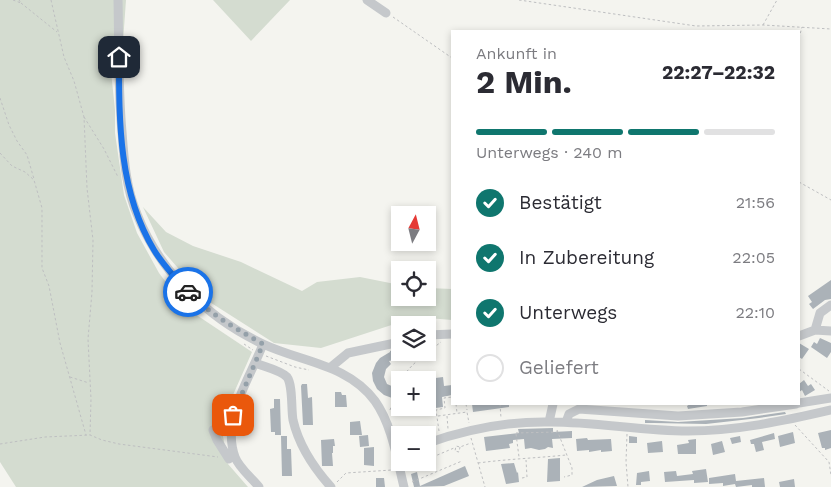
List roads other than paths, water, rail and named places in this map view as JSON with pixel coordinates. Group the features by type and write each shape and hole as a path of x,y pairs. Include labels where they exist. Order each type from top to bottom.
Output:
{"street":[{"path":"118,0 119,95 125,172 136,213 154,251 188,292 231,326 263,344 332,367 353,380 375,401 391,435"},
{"path":"367,0 386,12"},
{"path":"814,330 820,313 831,305"},
{"path":"800,336 814,330 831,330"},
{"path":"436,335 451,334"},
{"path":"259,487 236,459 231,438 233,415 263,344"},
{"path":"332,367 348,353 391,344"},
{"path":"255,363 286,376 289,381 292,417 303,449 315,470 331,487"},
{"path":"800,404 831,398"},
{"path":"553,405 557,422"},
{"path":"557,422 579,409 678,416 742,412 791,405"},
{"path":"436,440 470,430 515,423 557,422 627,428 704,430 790,420 831,410"},
{"path":"213,430 229,459"},
{"path":"400,471 404,487"}]}
